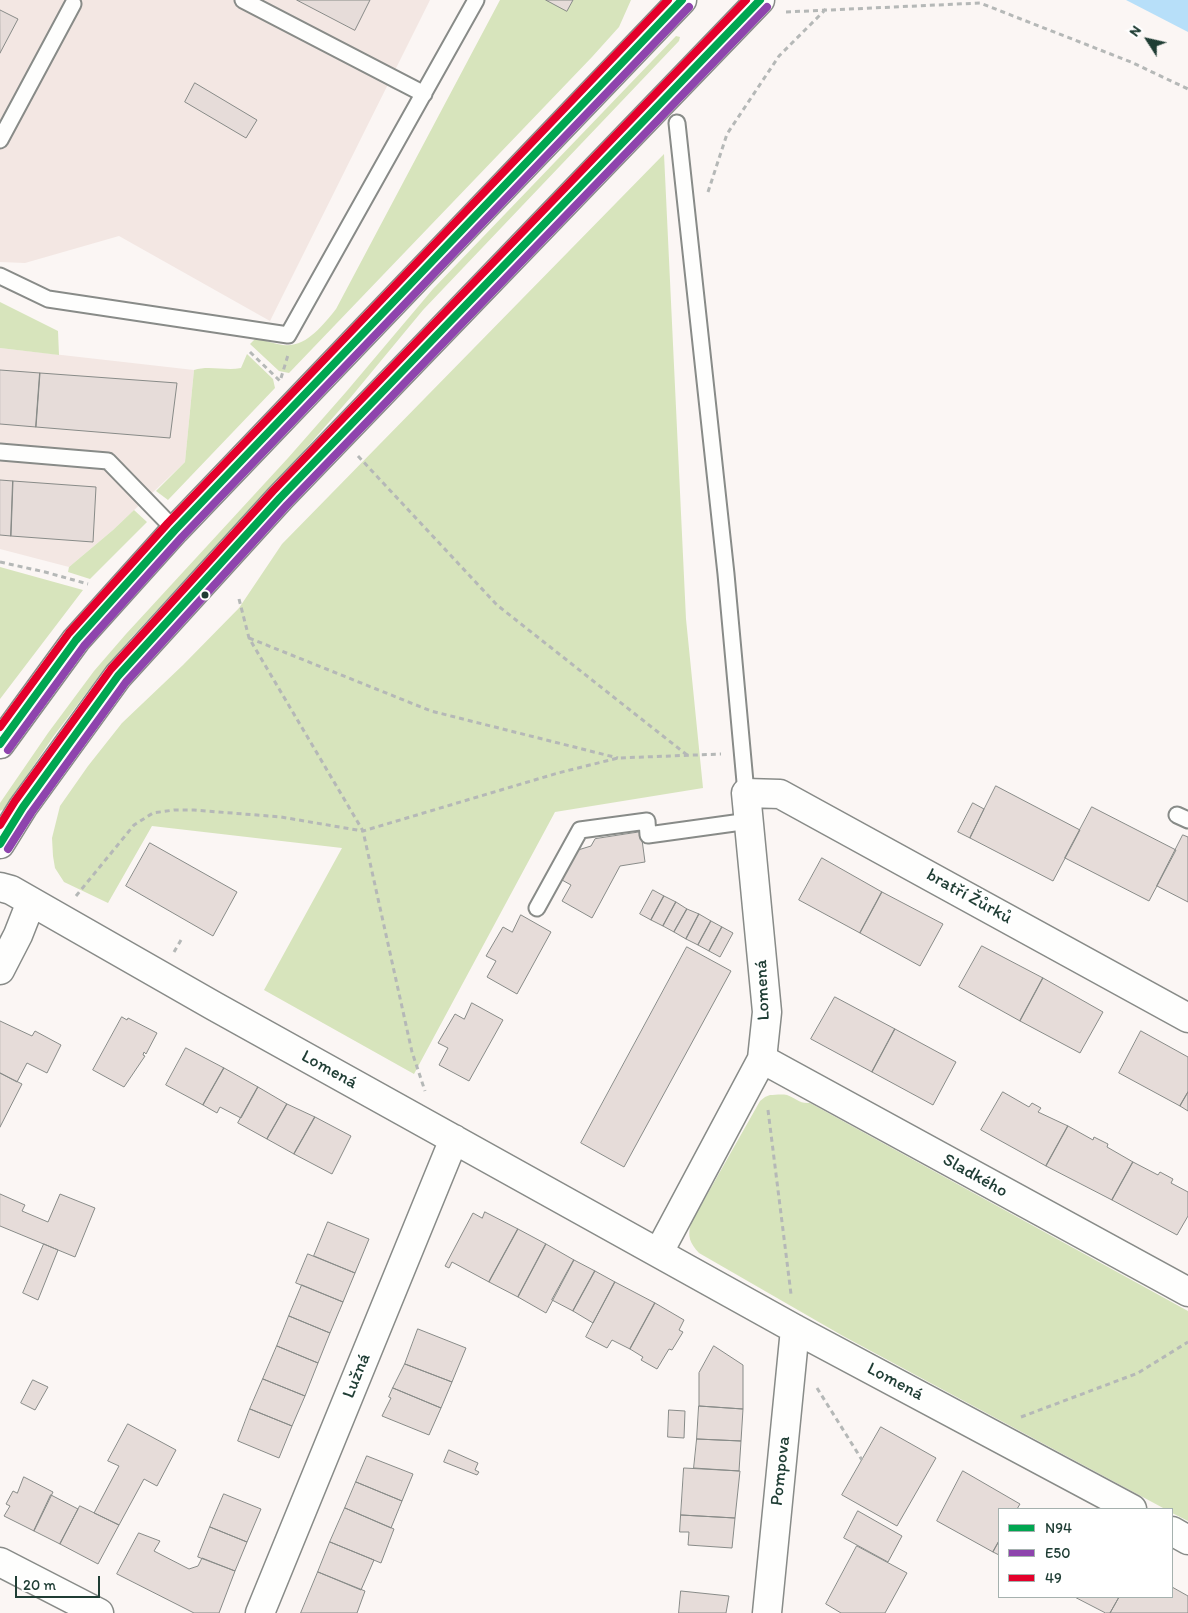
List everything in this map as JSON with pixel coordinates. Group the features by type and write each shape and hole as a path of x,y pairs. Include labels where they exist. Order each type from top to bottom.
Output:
{"street":[{"path":"0,744 76,640 176,530 682,0"},
{"path":"0,844 23,807 118,676 280,498 757,6"},
{"name":"Lomená","path":"659,1252 762,1059 766,1012 746,793"},
{"name":"bratří Žůrků","path":"746,793 780,794 1188,1018"},
{"name":"Lomená","path":"0,887 11,890 446,1135 659,1252 794,1339 987,1430 1130,1508"},
{"path":"0,970 18,935 31,902"},
{"name":"Sladkého","path":"762,1059 1188,1292"},
{"name":"Lužná","path":"260,1613 446,1135"},
{"name":"Pompova","path":"767,1613 794,1339"},
{"path":"1173,1532 1188,1540"},
{"path":"0,1562 99,1613"}],"lane":[{"path":"242,0 424,94"},
{"path":"0,276 48,299 288,335 476,0"},
{"path":"0,140 71,1"},
{"path":"677,123 725,564 746,793"},
{"path":"0,452 108,461 176,530"},
{"path":"537,908 580,830 647,821 648,835 749,821"}],"path":[{"path":"757,6 826,9 980,3 1131,62 1188,89"},
{"path":"705,199 727,134 779,56 826,9"},
{"path":"223,325 285,387"},
{"path":"356,454 497,605 688,756"},
{"path":"0,562 96,586 117,595"},
{"path":"239,599 249,638 363,830 412,1052 446,1135"},
{"path":"249,638 431,710 618,758"},
{"path":"72,899 78,895 134,825 153,813 194,810 281,817 363,830 558,773 618,758 742,754"},
{"path":"768,1108 794,1339 862,1460"},
{"path":"987,1430 1138,1374 1188,1342"}],"shaded area":[{"path":"0,0 430,0 270,321 119,236 25,263 0,262"},
{"path":"0,348 194,370 185,462 113,530 69,567 0,549"}],"green space":[{"path":"500,0 631,0 619,27 592,57 289,373 279,371 250,344 256,338 283,345 299,343 313,334 336,309"},
{"path":"676,36 680,37 679,41 423,310 294,462 131,638 53,737 4,809 0,811 0,803 48,733 94,671 126,634 288,458 433,289"},
{"path":"664,154 686,619 703,788 555,812 414,1074 264,990 342,848 152,826 108,903 64,882 55,868 52,838 60,806 88,766 122,723 239,608 282,544"},
{"path":"0,302 58,331 59,355 0,348"},
{"path":"247,354 273,379 275,388 168,500 156,491 185,462 194,370 205,368 241,368"},
{"path":"134,510 147,522 90,579 68,572 69,567"},
{"path":"0,567 83,590 0,699"},
{"path":"770,1095 787,1095 800,1102 810,1103 1188,1311 1188,1521 1173,1514 1173,1508 1163,1508 843,1336 699,1253 690,1240 691,1223 760,1101"}],"water":[{"path":"1126,0 1188,0 1188,32"}],"building":[{"path":"297,0 370,0 355,30"},
{"path":"546,0 573,0 567,11"},
{"path":"0,10 18,19 0,53"},
{"path":"195,83 257,120 246,138 185,102"},
{"path":"0,370 40,373 36,427 0,424"},
{"path":"40,373 177,383 170,438 36,427"},
{"path":"0,480 13,481 11,536 0,535"},
{"path":"13,481 96,487 93,542 11,536"},
{"path":"996,786 1080,830 1053,881 970,838"},
{"path":"973,803 984,809 970,838 958,832"},
{"path":"1092,807 1176,850 1149,901 1065,858"},
{"path":"641,832 645,862 620,866 592,918 562,901 571,885 562,880 578,850 591,846 595,839"},
{"path":"1183,835 1188,837 1188,902 1157,886"},
{"path":"150,843 237,892 213,936 126,886"},
{"path":"822,858 882,892 860,933 799,900"},
{"path":"653,890 664,896 651,920 640,914"},
{"path":"882,892 943,924 920,966 860,933"},
{"path":"664,896 676,902 663,926 651,920"},
{"path":"676,902 687,909 674,932 663,926"},
{"path":"687,909 699,914 686,939 674,932"},
{"path":"699,914 711,921 698,945 686,939"},
{"path":"521,915 551,932 517,994 487,977 496,961 486,956 503,927 512,932"},
{"path":"711,921 722,927 709,951 698,945"},
{"path":"722,927 733,933 720,957 709,951"},
{"path":"982,946 1043,978 1020,1021 959,987"},
{"path":"687,947 731,971 624,1167 581,1143"},
{"path":"1043,978 1103,1012 1080,1053 1020,1021"},
{"path":"835,997 895,1029 872,1072 811,1039"},
{"path":"472,1003 503,1020 469,1081 439,1065 448,1048 438,1043 455,1014 464,1019"},
{"path":"122,1017 127,1020 128,1018 157,1033 146,1054 144,1052 143,1055 145,1056 124,1087 93,1070"},
{"path":"0,1021 32,1036 35,1031 61,1045 47,1073 27,1063 17,1082 0,1073"},
{"path":"895,1029 956,1062 933,1105 872,1072"},
{"path":"1141,1031 1188,1057 1188,1092 1180,1106 1119,1073"},
{"path":"186,1048 224,1068 203,1105 166,1085"},
{"path":"224,1068 258,1087 241,1118 220,1107 217,1113 203,1105"},
{"path":"0,1073 22,1084 0,1127"},
{"path":"258,1087 287,1104 267,1139 238,1123"},
{"path":"1003,1092 1029,1107 1032,1103 1041,1108 1038,1112 1068,1126 1046,1166 981,1130"},
{"path":"1188,1092 1188,1111 1180,1106"},
{"path":"287,1104 315,1117 294,1154 267,1139"},
{"path":"315,1117 351,1136 332,1174 294,1154"},
{"path":"1068,1126 1093,1140 1094,1137 1108,1144 1107,1147 1133,1162 1112,1200 1046,1166"},
{"path":"1133,1162 1158,1175 1160,1172 1173,1179 1171,1183 1188,1192 1188,1216 1177,1235 1112,1200"},
{"path":"0,1194 25,1205 22,1211 48,1222 60,1194 95,1208 75,1257 0,1226"},
{"path":"485,1212 518,1229 489,1282 452,1262 449,1268 445,1266 473,1213 482,1218"},
{"path":"328,1222 369,1239 355,1273 314,1256"},
{"path":"518,1229 546,1244 518,1297 489,1282"},
{"path":"44,1244 58,1250 38,1300 23,1293"},
{"path":"546,1244 574,1260 546,1313 518,1297"},
{"path":"308,1254 355,1273 343,1302 296,1283"},
{"path":"574,1260 595,1271 573,1311 552,1300"},
{"path":"595,1271 615,1282 593,1323 573,1311"},
{"path":"615,1282 655,1303 630,1349 612,1340 607,1348 586,1337"},
{"path":"302,1285 343,1302 330,1333 289,1316"},
{"path":"655,1303 684,1320 679,1330 683,1332 672,1350 669,1349 657,1369 641,1360 643,1357 630,1349"},
{"path":"289,1316 330,1333 318,1363 277,1346"},
{"path":"418,1329 466,1348 452,1382 405,1364"},
{"path":"277,1346 318,1363 305,1396 263,1379"},
{"path":"714,1346 743,1365 743,1409 699,1406 699,1373"},
{"path":"405,1364 452,1382 441,1408 393,1388"},
{"path":"263,1379 305,1396 292,1426 250,1409"},
{"path":"33,1380 48,1387 35,1410 21,1403"},
{"path":"393,1388 441,1408 429,1435 382,1416 391,1398 389,1397"},
{"path":"699,1406 743,1409 741,1441 697,1439"},
{"path":"250,1409 292,1426 279,1458 238,1441"},
{"path":"669,1410 685,1411 684,1438 668,1437"},
{"path":"128,1424 176,1450 157,1486 144,1479 119,1525 94,1513 119,1466 108,1461"},
{"path":"881,1427 936,1458 897,1526 842,1495"},
{"path":"697,1439 741,1441 739,1471 694,1468"},
{"path":"449,1450 478,1463 475,1470 479,1472 477,1475 444,1462"},
{"path":"367,1456 413,1474 402,1501 356,1482"},
{"path":"684,1468 740,1471 735,1518 681,1515"},
{"path":"963,1471 1020,1504 1018,1508 998,1508 998,1543 993,1552 937,1521"},
{"path":"24,1477 53,1492 34,1531 4,1516 10,1506 6,1504 13,1491 17,1493"},
{"path":"356,1482 402,1501 391,1528 345,1508"},
{"path":"224,1494 261,1509 247,1542 210,1527"},
{"path":"51,1495 78,1509 60,1544 34,1531"},
{"path":"80,1506 119,1525 98,1564 60,1544"},
{"path":"345,1508 394,1529 381,1563 330,1542"},
{"path":"858,1511 902,1536 888,1562 844,1538"},
{"path":"681,1515 735,1518 732,1548 688,1545 689,1532 680,1532"},
{"path":"210,1527 247,1542 235,1571 198,1557"},
{"path":"139,1533 160,1541 154,1551 189,1569 198,1566 202,1558 235,1571 219,1613 194,1613 117,1574"},
{"path":"330,1542 374,1560 361,1590 318,1572"},
{"path":"998,1543 998,1554 993,1552"},
{"path":"857,1546 907,1573 885,1613 841,1613 826,1604"},
{"path":"318,1572 365,1591 357,1613 301,1613"},
{"path":"1173,1588 1188,1596 1188,1613 1110,1613 1118,1598 1173,1598"},
{"path":"681,1591 729,1596 726,1613 679,1613"},
{"path":"1077,1598 1118,1598 1110,1613 1106,1613"}],"transit line":[{"name":"49","path":"0,727 69,633 168,523 668,0"},
{"name":"N94","path":"0,744 76,640 175,530 682,0"},
{"name":"49","path":"0,825 15,801 111,669 273,491 746,0"},
{"name":"N94","path":"0,844 23,807 118,676 280,498 760,0"},
{"name":"E50","path":"8,750 84,646 182,537 689,7"},
{"name":"E50","path":"8,849 31,813 126,682 287,505 767,7"}]}
